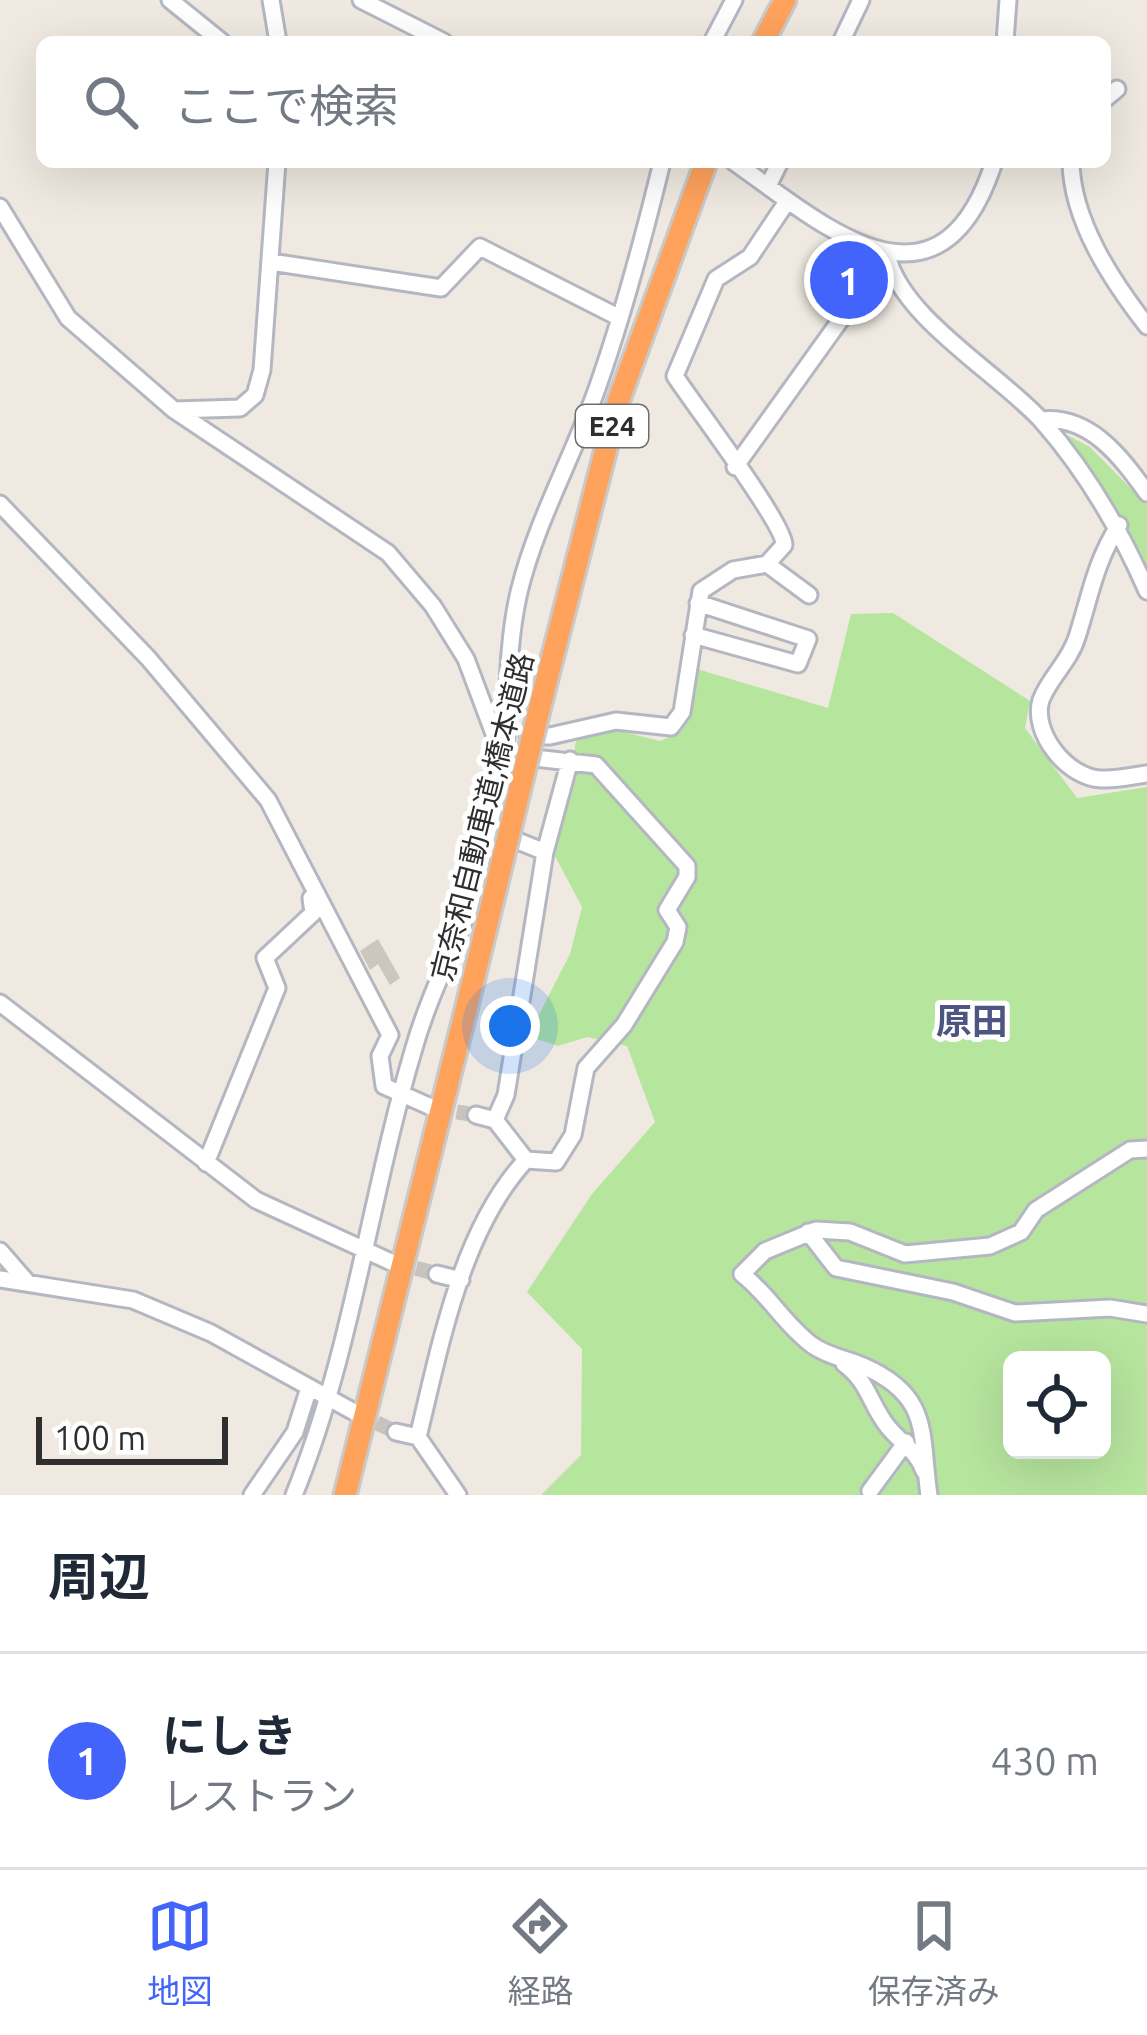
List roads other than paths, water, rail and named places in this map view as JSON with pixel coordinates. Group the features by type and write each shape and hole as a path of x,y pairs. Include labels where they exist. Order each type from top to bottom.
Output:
{"highway":[{"path":"766,36 785,0"},
{"name":"京奈和自動車道;橋本道路","path":"345,1495 619,402 704,168"}],"street":[{"path":"170,0 215,36"},
{"path":"271,0 277,36"},
{"path":"361,0 432,36"},
{"path":"715,36 734,0"},
{"path":"844,36 861,0"},
{"path":"1005,36 1008,0"},
{"path":"174,410 240,408 255,394 262,370 277,168"},
{"path":"502,737 518,596 535,538 600,382 618,317 633,284 661,168"},
{"path":"742,168 786,203 855,245 887,254 914,251 945,237 970,213 991,168"},
{"path":"768,186 777,168"},
{"path":"1073,168 1080,207 1100,252 1117,287 1147,326"},
{"path":"502,737 550,736 616,721 671,727 682,712 700,591 733,570 767,564 784,544 785,533 675,376 716,279 750,257 786,203"},
{"path":"0,207 68,318 174,410 388,554 433,606 466,659 508,755 495,832 466,922 424,1015 400,1095 328,1399 294,1495"},
{"path":"271,262 442,288 480,247 618,317"},
{"path":"887,254 892,278 1041,420 1119,525 1147,591"},
{"path":"735,467 887,254"},
{"path":"1041,420 1068,422 1105,441 1147,493"},
{"path":"0,504 148,658 268,800 310,889 390,1035 380,1056 384,1086 431,1107"},
{"path":"1119,525 1090,581 1065,667 1043,695 1038,714 1046,739 1070,768 1097,779 1147,774"},
{"path":"767,564 809,595"},
{"path":"693,634 798,664 808,639 698,603"},
{"path":"476,1115 495,1120 526,1160 556,1162 567,1148 586,1068 625,1024 675,942 678,927 667,910 668,901 687,878 687,866 596,765 508,755"},
{"path":"495,1120 506,1095 545,852 569,760"},
{"path":"495,832 545,852"},
{"path":"206,1163 278,988 265,958 313,913 310,889"},
{"path":"0,1003 256,1200 391,1262"},
{"path":"927,1495 923,1464 913,1465 906,1442 885,1423 863,1380 785,1325 765,1292 742,1274 765,1251 808,1232 850,1232 905,1254 990,1246 1022,1232 1036,1210 1082,1179 1130,1150 1147,1149"},
{"path":"418,1437 461,1280 510,1177 526,1160"},
{"path":"808,1232 836,1268 953,1292 1015,1313 1110,1308 1147,1314"},
{"path":"0,1251 27,1282"},
{"path":"437,1274 461,1280"},
{"path":"0,1280 133,1300 211,1333 308,1391 356,1413"},
{"path":"837,1359 874,1371 914,1403 924,1422 927,1495"},
{"path":"252,1495 296,1432 308,1391"},
{"path":"396,1432 418,1437 459,1494"},
{"path":"870,1491 906,1442"}],"tunnel":[{"path":"434,1108 476,1115"},
{"path":"394,1262 437,1274"},
{"path":"356,1413 396,1432"}],"place":[{"name":"にしき","path":"849,280"}],"district":[{"name":"原田","path":"972,1020"}]}
